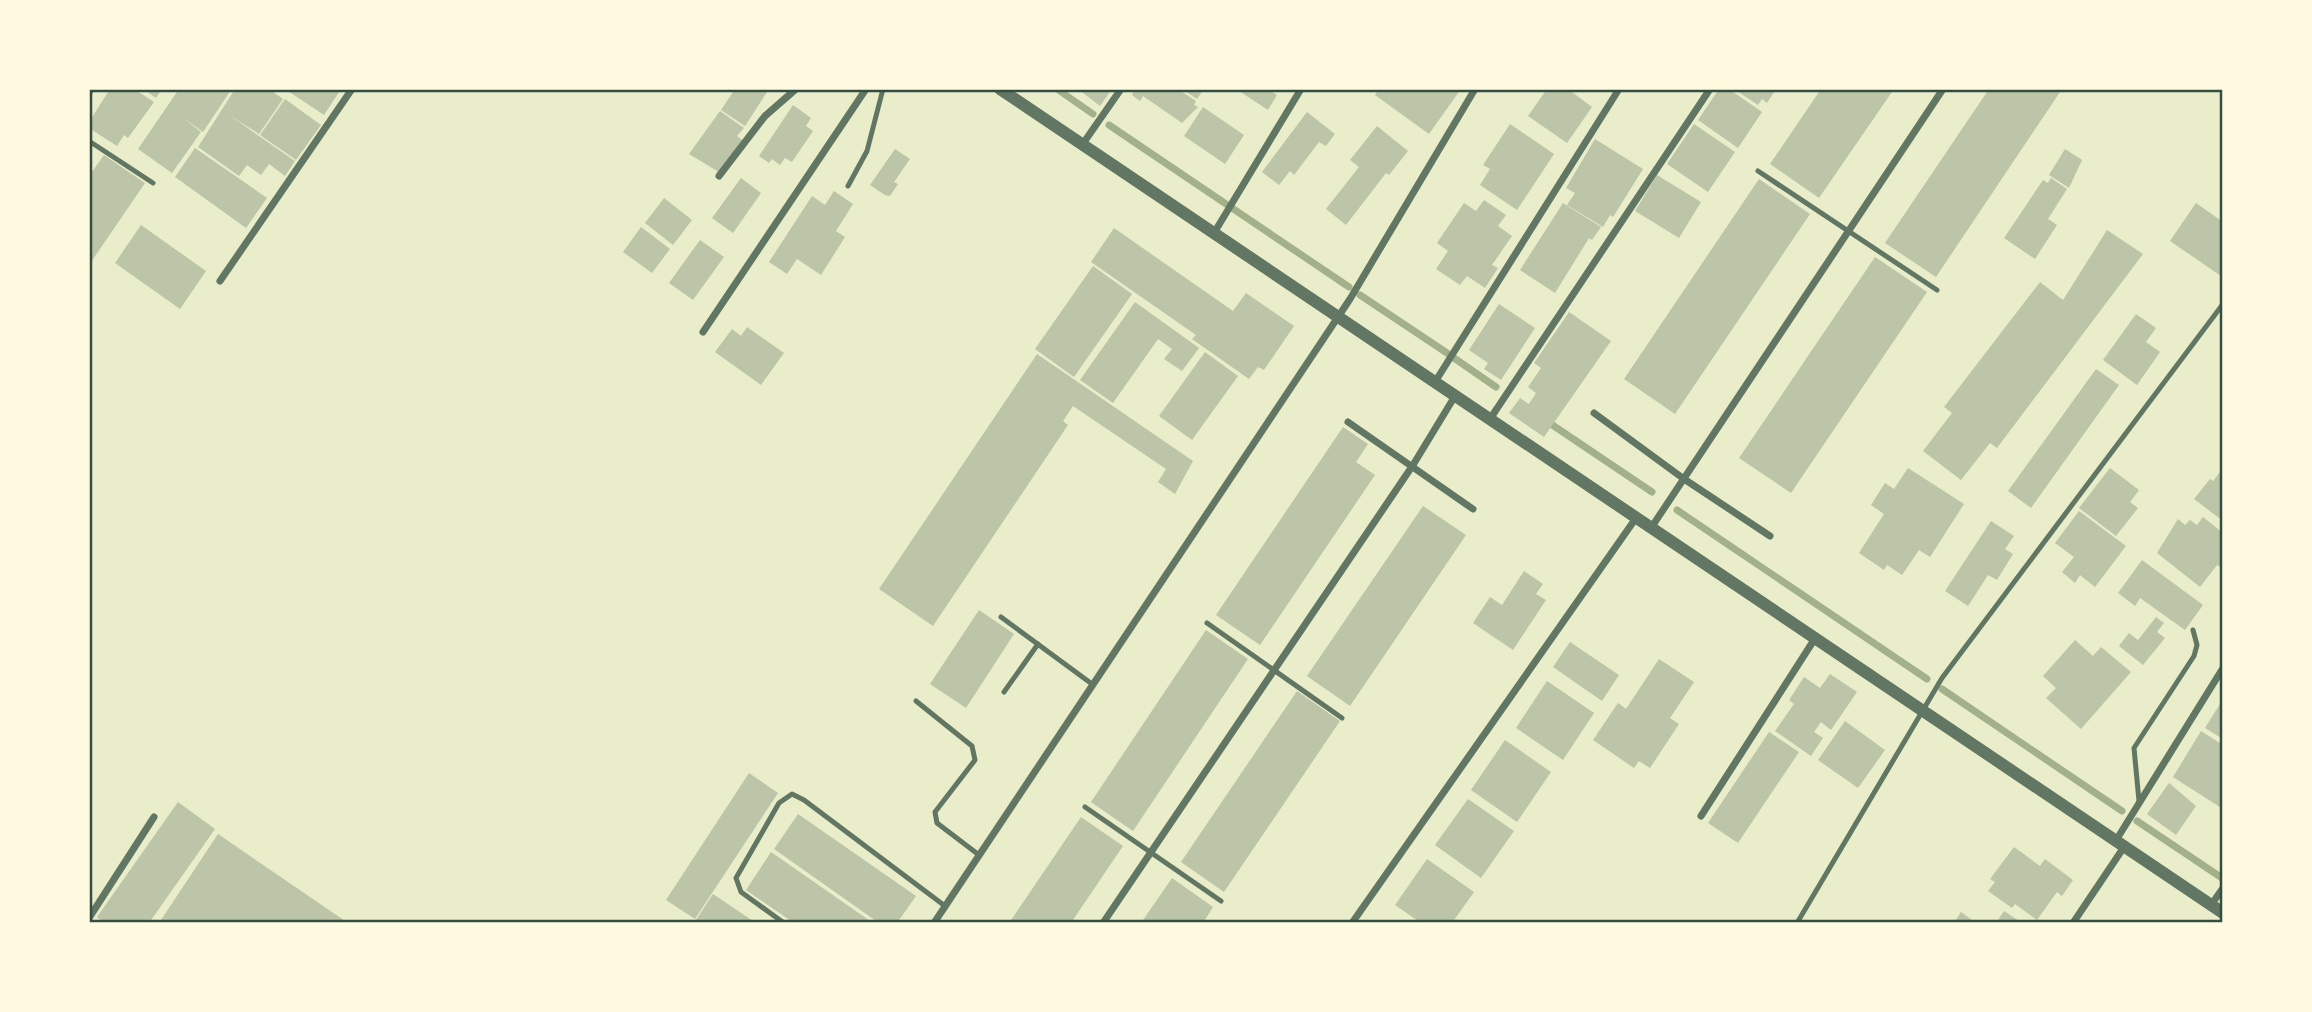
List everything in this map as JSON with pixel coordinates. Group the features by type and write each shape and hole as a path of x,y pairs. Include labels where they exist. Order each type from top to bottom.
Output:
{"street":[{"path":"220,281 352,89"},
{"path":"719,176 765,116 796,89"},
{"path":"703,332 866,89"},
{"path":"1000,89 1814,640 2223,913"},
{"path":"1082,145 1121,89"},
{"path":"1214,233 1301,89"},
{"path":"934,923 1377,258 1475,89"},
{"path":"1435,382 1619,89"},
{"path":"1490,419 1710,89"},
{"path":"1651,528 1943,89"},
{"path":"1102,923 1413,465 1455,396"},
{"path":"1594,413 1684,480 1770,536"},
{"path":"1348,422 1473,509"},
{"path":"1352,923 1636,518"},
{"path":"1701,816 1814,640"},
{"path":"2073,923 2120,844 2123,829 2223,668"},
{"path":"89,919 154,817"},
{"path":"2211,905 2223,888"}],"lane":[{"path":"848,186 867,151 883,89"},
{"path":"89,141 153,183"},
{"path":"1758,171 1937,290"},
{"path":"1797,923 1941,678 2033,553 2204,333 2223,304"},
{"path":"1001,617 1092,684"},
{"path":"1207,623 1342,718"},
{"path":"2139,803 2134,748 2194,656 2197,645 2193,630"},
{"path":"1004,692 1038,644"},
{"path":"916,701 972,746 975,760 935,812 937,823 979,855"},
{"path":"784,923 741,892 736,878 779,803 792,794 804,800 945,906"},
{"path":"1085,807 1220,901"}],"building":[{"path":"110,89 134,89 154,102 128,138 124,135 117,146 89,128 89,122"},
{"path":"143,89 162,89 156,98"},
{"path":"179,89 231,90 203,132 182,117 201,132 172,173 138,149"},
{"path":"235,89 269,89 283,99 259,134 229,115 295,161 285,176 269,164 261,175 247,165 239,176 198,147"},
{"path":"285,89 341,89 324,115"},
{"path":"735,89 767,92 745,126 721,110"},
{"path":"1078,89 1112,89 1100,106"},
{"path":"1135,89 1178,89 1196,101 1194,105 1198,107 1182,123 1143,96 1140,101 1132,95"},
{"path":"1182,89 1204,89 1197,99"},
{"path":"1236,89 1267,89 1277,95 1268,110"},
{"path":"1379,89 1461,89 1429,134 1375,95"},
{"path":"1547,89 1568,89 1592,107 1567,143 1528,116"},
{"path":"1719,89 1729,89 1762,112 1738,148 1698,120"},
{"path":"1734,89 1776,89 1767,103 1762,99 1758,105"},
{"path":"1821,89 1894,89 1819,198 1770,164"},
{"path":"1989,89 2062,89 1936,277 1885,243"},
{"path":"285,99 321,125 296,160 260,135"},
{"path":"793,105 811,118 806,126 813,131 792,162 785,158 780,165 772,159 769,163 759,156"},
{"path":"1203,107 1244,135 1225,164 1184,136"},
{"path":"720,111 744,128 737,136 745,142 722,174 689,154"},
{"path":"1307,112 1335,134 1326,146 1319,142 1294,175 1290,171 1279,185 1262,172"},
{"path":"1510,124 1554,154 1517,210 1480,185 1490,169 1483,165"},
{"path":"1694,124 1735,152 1708,192 1667,164"},
{"path":"1377,126 1408,151 1389,175 1386,173 1346,225 1326,209 1359,167 1350,160"},
{"path":"1595,139 1643,169 1613,217 1610,215 1603,227 1567,205 1575,193 1566,188"},
{"path":"195,148 267,198 246,228 175,177"},
{"path":"895,149 910,159 894,182 898,184 890,196 870,185"},
{"path":"2065,149 2082,160 2069,188 2049,175"},
{"path":"104,155 145,183 89,265 89,176"},
{"path":"1657,175 1701,202 1679,238 1635,211"},
{"path":"741,178 761,193 733,233 712,218"},
{"path":"2051,178 2067,189 2048,219 2057,225 2035,259 2004,238 2043,180 2048,183"},
{"path":"1759,179 1810,214 1675,414 1624,379"},
{"path":"834,191 853,204 836,231 845,237 821,275 797,259 787,274 769,262 812,196 825,205"},
{"path":"664,198 692,220 673,245 645,223"},
{"path":"1484,200 1506,215 1498,226 1512,236 1492,265 1498,268 1485,288 1467,276 1460,285 1436,269 1448,251 1437,243 1464,203 1476,211"},
{"path":"1563,203 1601,227 1592,240 1589,238 1555,293 1520,270"},
{"path":"2196,203 2223,222 2221,276 2170,241"},
{"path":"141,225 206,271 180,309 115,263"},
{"path":"641,227 670,249 652,273 623,252"},
{"path":"1114,228 1233,311 1246,293 1294,326 1264,370 1258,367 1249,379 1192,339 1196,335 1091,262"},
{"path":"2107,230 2143,254 1997,448 1990,443 1961,480 1923,451 1952,413 1944,407 2040,282 2063,300"},
{"path":"700,240 724,257 693,300 669,283"},
{"path":"1875,257 1927,292 1791,493 1739,458"},
{"path":"1093,266 1132,294 1074,377 1035,349"},
{"path":"1135,302 1199,348 1182,371 1164,359 1172,349 1158,339 1113,403 1080,380"},
{"path":"1499,304 1535,328 1501,380 1484,369 1488,363 1469,350"},
{"path":"1569,312 1611,341 1544,437 1509,413 1520,398 1529,404 1536,393 1528,387 1541,368 1534,363"},
{"path":"2136,314 2156,328 2146,342 2160,352 2137,385 2103,360"},
{"path":"747,327 784,353 761,385 715,352 732,329 741,336"},
{"path":"1205,352 1238,376 1192,440 1159,416"},
{"path":"1037,354 1193,461 1175,494 1158,482 1166,469 1073,406 1063,421 1068,425 933,626 879,589"},
{"path":"2096,369 2119,385 2031,508 2008,491"},
{"path":"1343,427 1368,444 1356,462 1375,475 1260,645 1216,615"},
{"path":"1908,468 1964,504 1930,557 1919,550 1902,575 1887,565 1884,570 1859,553 1884,514 1871,505 1885,483 1894,489"},
{"path":"2110,468 2139,490 2130,502 2138,508 2116,536 2079,508"},
{"path":"2223,468 2223,521 2194,499"},
{"path":"1423,506 1466,535 1350,706 1307,676"},
{"path":"2079,511 2126,546 2095,587 2080,575 2075,583 2062,572 2074,557 2055,543"},
{"path":"2203,517 2223,533 2223,569 2217,565 2200,587 2157,553 2178,519 2185,525 2190,520 2197,525"},
{"path":"1991,521 2014,536 2005,549 2013,554 1997,580 1988,575 1968,606 1945,591"},
{"path":"2142,560 2203,605 2185,630 2140,598 2135,606 2118,593"},
{"path":"1524,571 1543,584 1536,594 1546,600 1513,650 1473,623 1490,597 1502,605"},
{"path":"979,610 1014,634 966,708 930,684"},
{"path":"2156,617 2164,623 2157,632 2165,638 2143,665 2119,646 2129,633 2138,640"},
{"path":"1206,630 1248,659 1133,831 1091,802"},
{"path":"2075,640 2093,656 2101,647 2131,672 2081,729 2046,698 2056,688 2043,676"},
{"path":"1570,642 1619,675 1602,701 1553,667"},
{"path":"1659,659 1694,682 1670,718 1679,724 1650,768 1639,761 1634,768 1593,740 1618,703 1626,709"},
{"path":"1830,674 1857,692 1831,730 1821,722 1814,732 1823,738 1811,756 1775,731 1794,704 1789,700 1804,677 1820,688"},
{"path":"1547,681 1594,713 1563,760 1516,728"},
{"path":"1297,691 1340,721 1224,892 1181,862"},
{"path":"2223,699 2223,739 2205,728"},
{"path":"1845,721 1885,750 1858,788 1818,760"},
{"path":"2201,731 2223,745 2223,809 2173,777"},
{"path":"1769,732 1799,752 1738,843 1708,823"},
{"path":"1505,740 1551,772 1517,822 1471,790"},
{"path":"749,773 778,793 695,919 666,900"},
{"path":"2169,783 2196,806 2176,835 2147,814"},
{"path":"1468,799 1514,831 1481,878 1435,845"},
{"path":"178,802 215,829 149,923 104,923 97,917"},
{"path":"798,814 916,896 897,923 879,923 774,849"},
{"path":"1081,817 1123,846 1071,923 1009,923"},
{"path":"218,834 348,923 159,923"},
{"path":"2014,847 2040,866 2045,859 2073,880 2062,896 2057,892 2037,920 2015,904 2012,908 1988,891 1995,882 1990,879"},
{"path":"771,852 873,923 794,923 746,890"},
{"path":"1427,859 1474,892 1452,923 1421,923 1395,905"},
{"path":"1172,878 1213,907 1203,923 1141,923"},
{"path":"713,894 756,923 694,923"},
{"path":"2004,911 2022,923 1996,923"},
{"path":"1961,912 1976,923 1954,923"}],"waterway":[{"path":"1057,89 1093,114"},
{"path":"1109,125 1349,287"},
{"path":"1360,295 1447,353"},
{"path":"1454,358 1496,387"},
{"path":"1545,420 1652,492"},
{"path":"1677,510 1927,679"},
{"path":"1942,689 2122,811"},
{"path":"2137,821 2222,878"}]}
